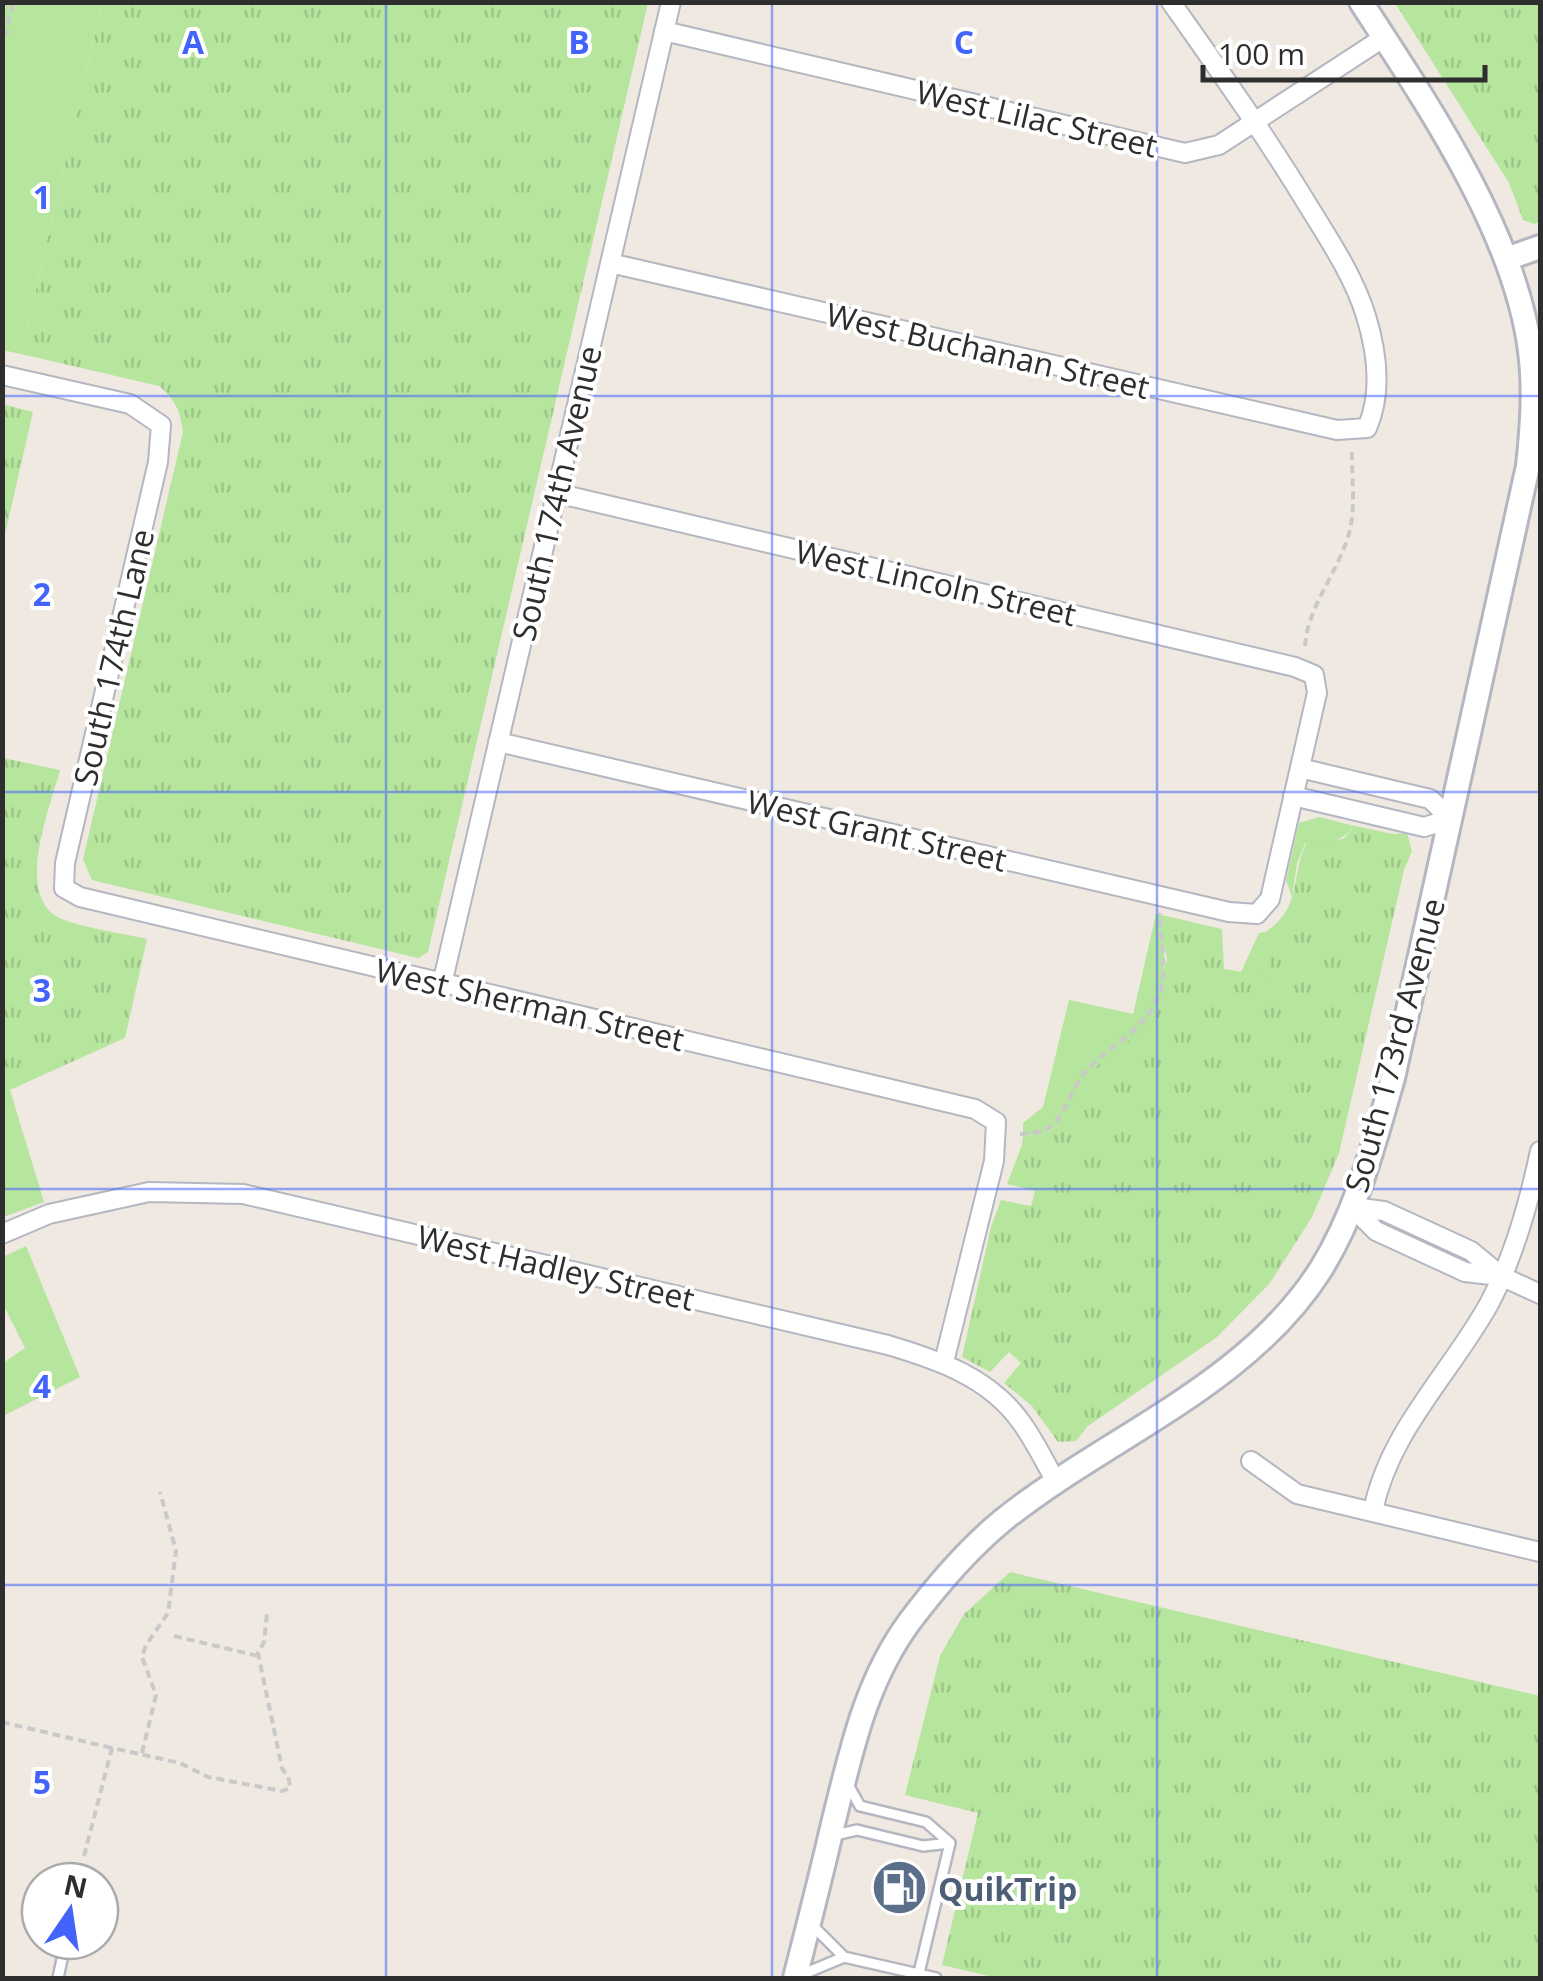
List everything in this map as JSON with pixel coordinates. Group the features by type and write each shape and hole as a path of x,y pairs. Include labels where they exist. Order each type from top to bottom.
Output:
{"street":[{"name":"South 174th Avenue","path":"442,984 670,2"},
{"path":"1171,2 1256,121"},
{"name":"South 173rd Avenue","path":"795,1978 858,1719 880,1669 908,1624 953,1566 1003,1520 1232,1365 1283,1318 1320,1269 1352,1206 1392,1078 1528,466 1533,409 1530,351 1506,260 1455,153 1361,2"},
{"name":"West Lilac Street","path":"664,31 1184,153 1219,145 1382,38"},
{"name":"West Buchanan Street","path":"610,263 1337,430 1367,428 1376,408 1376,357 1365,312 1342,263 1256,121"},
{"path":"1506,260 1540,247"},
{"name":"South 174th Lane","path":"2,374 130,404 161,425 158,462 65,863 64,888"},
{"name":"West Lincoln Street","path":"556,493 1294,667 1314,675 1316,693 1300,768"},
{"name":"West Grant Street","path":"498,742 1229,912 1257,914 1270,899 1294,796"},
{"path":"1300,768 1430,799 1451,819 1424,827 1294,796 1300,768"},
{"name":"West Sherman Street","path":"64,888 80,897 975,1110 996,1122 994,1161 944,1362"},
{"path":"1372,1511 1378,1484 1403,1431 1490,1302 1524,1214 1540,1151"},
{"name":"West Hadley Street","path":"2,1234 49,1214 149,1192 243,1194 888,1345 944,1362 992,1390 1020,1420 1057,1483"},
{"path":"1352,1206 1384,1211 1471,1251 1501,1276 1540,1294"},
{"path":"1251,1461 1297,1494 1540,1552"}],"lane":[{"path":"844,1778 860,1806 926,1822 950,1844"},
{"path":"830,1836 857,1830 923,1846 950,1844"},
{"path":"918,1977 950,1844"},
{"path":"809,1922 844,1957 918,1977 936,1978"},
{"path":"795,1978 844,1957"}],"path":[{"path":"2,50 13,2"},
{"path":"1305,646 1306,628 1330,582 1350,530 1352,450"},
{"path":"1020,1134 1038,1134 1055,1123 1072,1088 1088,1068 1153,1010 1165,970 1160,913"},
{"path":"142,1755 156,1695 142,1657 168,1613 176,1552 160,1492"},
{"path":"2,1722 180,1762 208,1777 282,1791 290,1788 282,1768 258,1656 264,1642 266,1614"},
{"path":"174,1636 258,1656"},
{"path":"83,1861 112,1748"}],"green space":[{"path":"6,3 102,3 21,354 2,350 2,18"},
{"path":"102,3 648,3 428,952 418,958 92,880 83,859 183,432 176,406 159,386 21,354"},
{"path":"1395,3 1540,3 1540,222 1523,220 1509,183"},
{"path":"2,404 33,412 3,543"},
{"path":"3,758 60,770 39,848 38,888 44,904 63,920 147,939 125,1038 3,1093"},
{"path":"1319,817 1355,826 1333,841 1305,843 1292,897 1286,880 1299,823"},
{"path":"1355,826 1407,833 1412,851 1404,870 1339,1153 1312,1217 1270,1283 1217,1337 1088,1426 1076,1441 1058,1442 1032,1406 1004,1383 1021,1363 1009,1352 990,1372 962,1357 991,1227 1001,1200 1031,1206 1035,1191 1007,1184 1023,1135 1037,1136 1057,1127 1071,1095 1085,1076 1153,1017 1167,959 1162,935 1166,916 1222,929 1224,969 1268,976 1266,932 1290,902 1306,843 1343,839"},
{"path":"1156,914 1166,916 1164,978 1153,1016 1141,1031 1083,1079 1057,1127 1037,1136 1023,1135 1023,1123 1043,1107 1069,1000 1133,1014"},
{"path":"1266,932 1269,977 1241,972 1259,933"},
{"path":"10,1090 44,1202 3,1217 3,1093"},
{"path":"26,1246 80,1377 3,1416 3,1363 25,1348 3,1304 3,1257"},
{"path":"1010,1572 1540,1696 1540,1978 997,1978 942,1965 978,1813 905,1795 940,1656 964,1614"}],"place":[{"name":"QuikTrip","path":"899,1888"}]}
